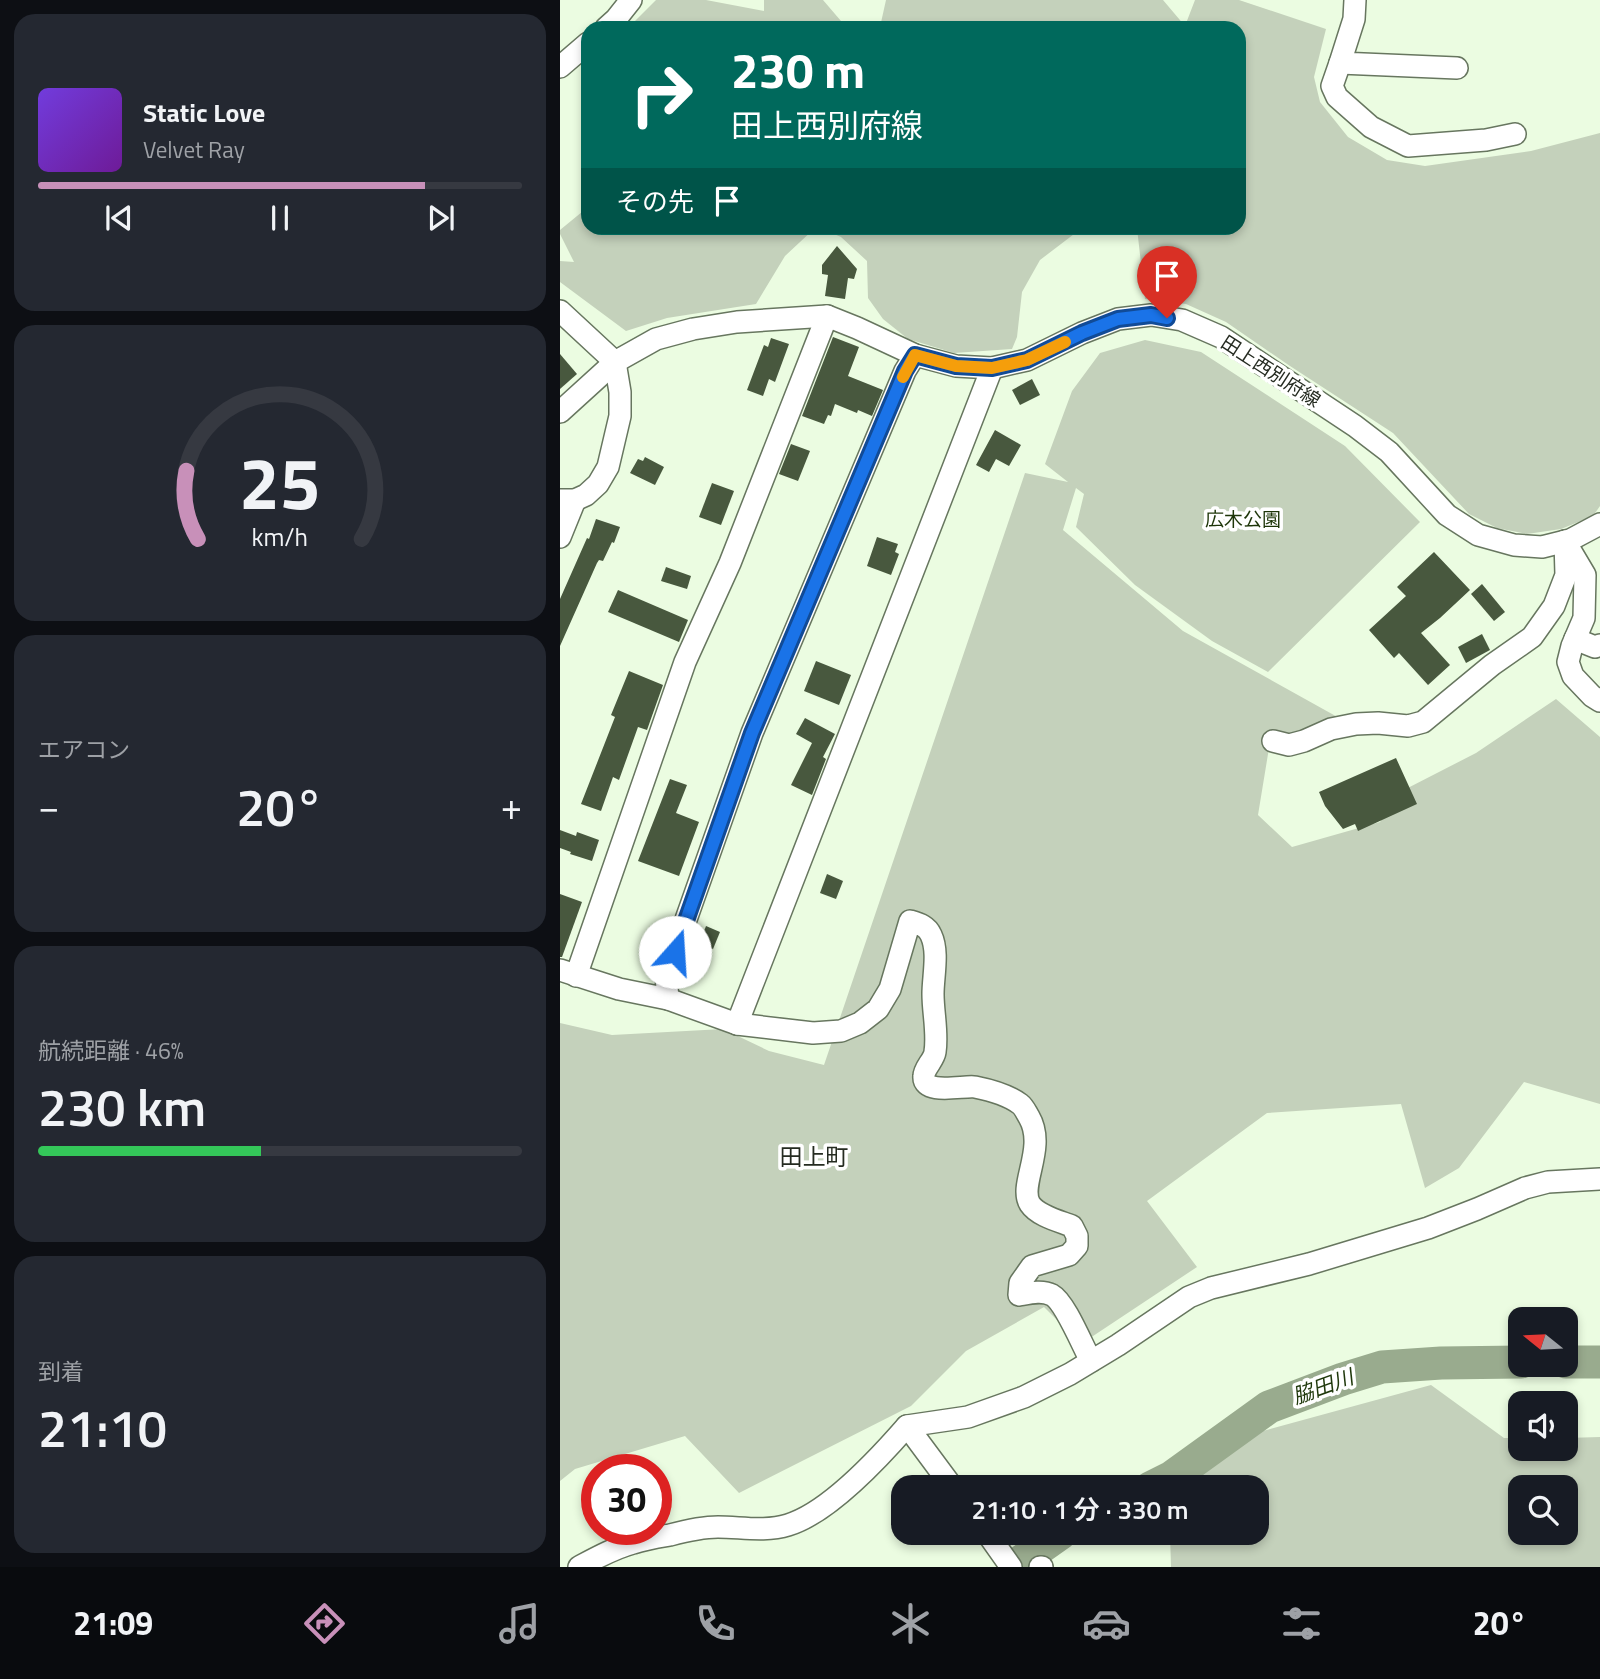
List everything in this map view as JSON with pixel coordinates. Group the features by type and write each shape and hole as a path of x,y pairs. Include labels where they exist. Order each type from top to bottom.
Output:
{"street":[{"path":"614,21 631,0"},
{"path":"1355,0 1354,19 1332,86 1338,97 1371,127 1408,146 1486,140 1515,134"},
{"path":"560,67 581,49"},
{"path":"1339,63 1457,68"},
{"name":"田上西別府線","path":"560,412 615,362 656,339 737,321 827,316 915,355 956,366 992,368 1027,360 1118,319 1151,315 1182,320 1221,337 1355,426 1389,452 1447,516 1478,535 1514,545 1542,547 1565,541 1600,524"},
{"path":"827,316 730,563 685,662 568,973 619,989 668,999 737,1024 813,1033 841,1031 860,1023 878,1009 890,989 910,921 924,925 933,942 936,1030 935,1055 924,1075 925,1081 942,1090 975,1087 1009,1097 1022,1106 1031,1120 1036,1135 1036,1148 1027,1193 1029,1203 1037,1211 1072,1226 1077,1236 1077,1246 1069,1255 1032,1266 1020,1283 1019,1296 1037,1292 1051,1294 1060,1303 1090,1361"},
{"path":"560,537 567,500 586,495 598,484 608,467 620,416 620,392 615,362 565,324"},
{"path":"668,999 666,976 752,733 905,371 915,355"},
{"path":"737,1024 992,368"},
{"path":"1565,541 1585,575 1584,618 1568,662 1573,676 1600,701"},
{"path":"1273,741 1289,745 1331,729 1356,724 1408,726 1423,722 1492,665 1532,637 1554,606 1566,575 1565,541"},
{"path":"1575,639 1595,647 1600,645"},
{"path":"579,1567 632,1543 685,1531 715,1527 770,1528 808,1516 879,1458 907,1426 968,1417 1024,1397 1070,1374 1189,1297 1211,1287 1309,1265 1415,1232 1548,1181 1600,1179"},
{"path":"907,1426 943,1475"},
{"path":"996,1545 1007,1561"}],"green space":[{"path":"656,0 706,0 764,11 764,0 823,0 841,21 635,21"},
{"path":"886,0 1163,0 1181,21 881,21"},
{"path":"1195,0 1239,0 1326,29 1314,77 1320,102 1348,137 1387,160 1425,166 1531,151 1600,133 1600,506 1593,516 1561,529 1527,534 1497,528 1469,514 1393,433 1226,322 1186,304 1145,299 1138,235 1246,235 1246,21 1187,21"},
{"path":"581,213 581,235 808,235 785,256 756,304 667,318 626,331 560,282 560,261 574,262 560,230"},
{"path":"836,235 1073,235 1040,260 1022,292 1017,337 1012,349 954,353 908,339 883,319 868,298 867,261"},
{"name":"広木公園","path":"1145,340 1201,352 1345,446 1420,522 1268,672 1212,641 1135,585 1076,527 1084,494 1076,488 1063,530 1183,631 1350,724 1269,748 1258,815 1292,847 1380,822 1398,793 1476,753 1556,699 1600,737 1600,1104 1524,1082 1459,1168 1425,1188 1401,1104 1267,1113 1147,1201 1197,1267 1081,1344 1044,1307 966,1351 911,1406 739,1493 685,1436 625,1454 581,1454 581,1467 560,1481 560,1023 612,1035 723,1029 769,1051 824,1065 1025,473 1068,482 1045,464 1072,391 1100,353"},
{"path":"1431,1385 1504,1438 1508,1438 1508,1461 1578,1461 1578,1438 1600,1437 1600,1567 1171,1567 1170,1545 1269,1545 1269,1475 1199,1475 1263,1431"}],"building":[{"path":"837,246 857,269 854,279 848,278 845,299 825,296 828,275 822,274 822,265"},
{"path":"833,337 859,347 848,376 883,390 872,416 835,404 831,416 828,415 824,424 802,416"},
{"path":"771,338 789,344 775,382 769,379 763,396 747,390 764,345 768,347"},
{"path":"560,354 577,374 560,389"},
{"path":"1032,379 1040,395 1020,405 1012,390"},
{"path":"995,430 1021,445 1009,466 996,459 989,472 976,465"},
{"path":"791,444 810,451 798,481 779,474"},
{"path":"645,457 664,467 655,485 630,473 638,459 643,461"},
{"path":"712,483 734,491 721,525 699,517"},
{"path":"596,519 620,527 603,561 599,560 597,563 560,646 560,599"},
{"path":"877,537 898,544 895,552 899,554 891,575 867,566"},
{"path":"1434,552 1470,590 1421,633 1450,665 1428,685 1399,653 1394,658 1369,630 1406,596 1397,587"},
{"path":"666,567 691,576 687,589 661,581"},
{"path":"1482,584 1505,612 1494,621 1471,594"},
{"path":"618,590 688,620 679,642 608,612"},
{"path":"1482,634 1490,650 1466,663 1458,647"},
{"path":"816,661 851,675 839,705 804,691"},
{"path":"629,671 663,685 647,730 638,727 619,780 613,777 601,811 581,804 615,717 611,715"},
{"path":"805,718 835,734 823,757 826,759 812,795 791,785 812,743 796,734"},
{"path":"1396,758 1417,804 1358,831 1355,824 1343,829 1325,806 1319,792"},
{"path":"670,779 687,785 676,813 699,822 679,876 638,861"},
{"path":"560,830 576,836 577,832 599,840 592,861 560,848"},
{"path":"827,874 843,881 836,899 820,893"},
{"path":"560,894 582,902 562,957 560,957"},
{"path":"706,926 720,932 713,949 699,944"}],"waterway":[{"name":"脇田川","path":"1175,1475 1269,1407 1343,1379 1382,1367 1508,1362"},
{"name":"脇田川","path":"1578,1362 1600,1362"},
{"name":"脇田川","path":"1013,1567 1044,1545"}],"slow traffic":[{"path":"903,377 915,355 956,366 992,368 1027,360 1065,342"}],"district":[{"name":"田上町","path":"814,1157"}],"route":[{"path":"675,952 752,733 905,371 915,355 956,366 992,368 1027,360 1118,319 1151,315 1167,318"}]}
